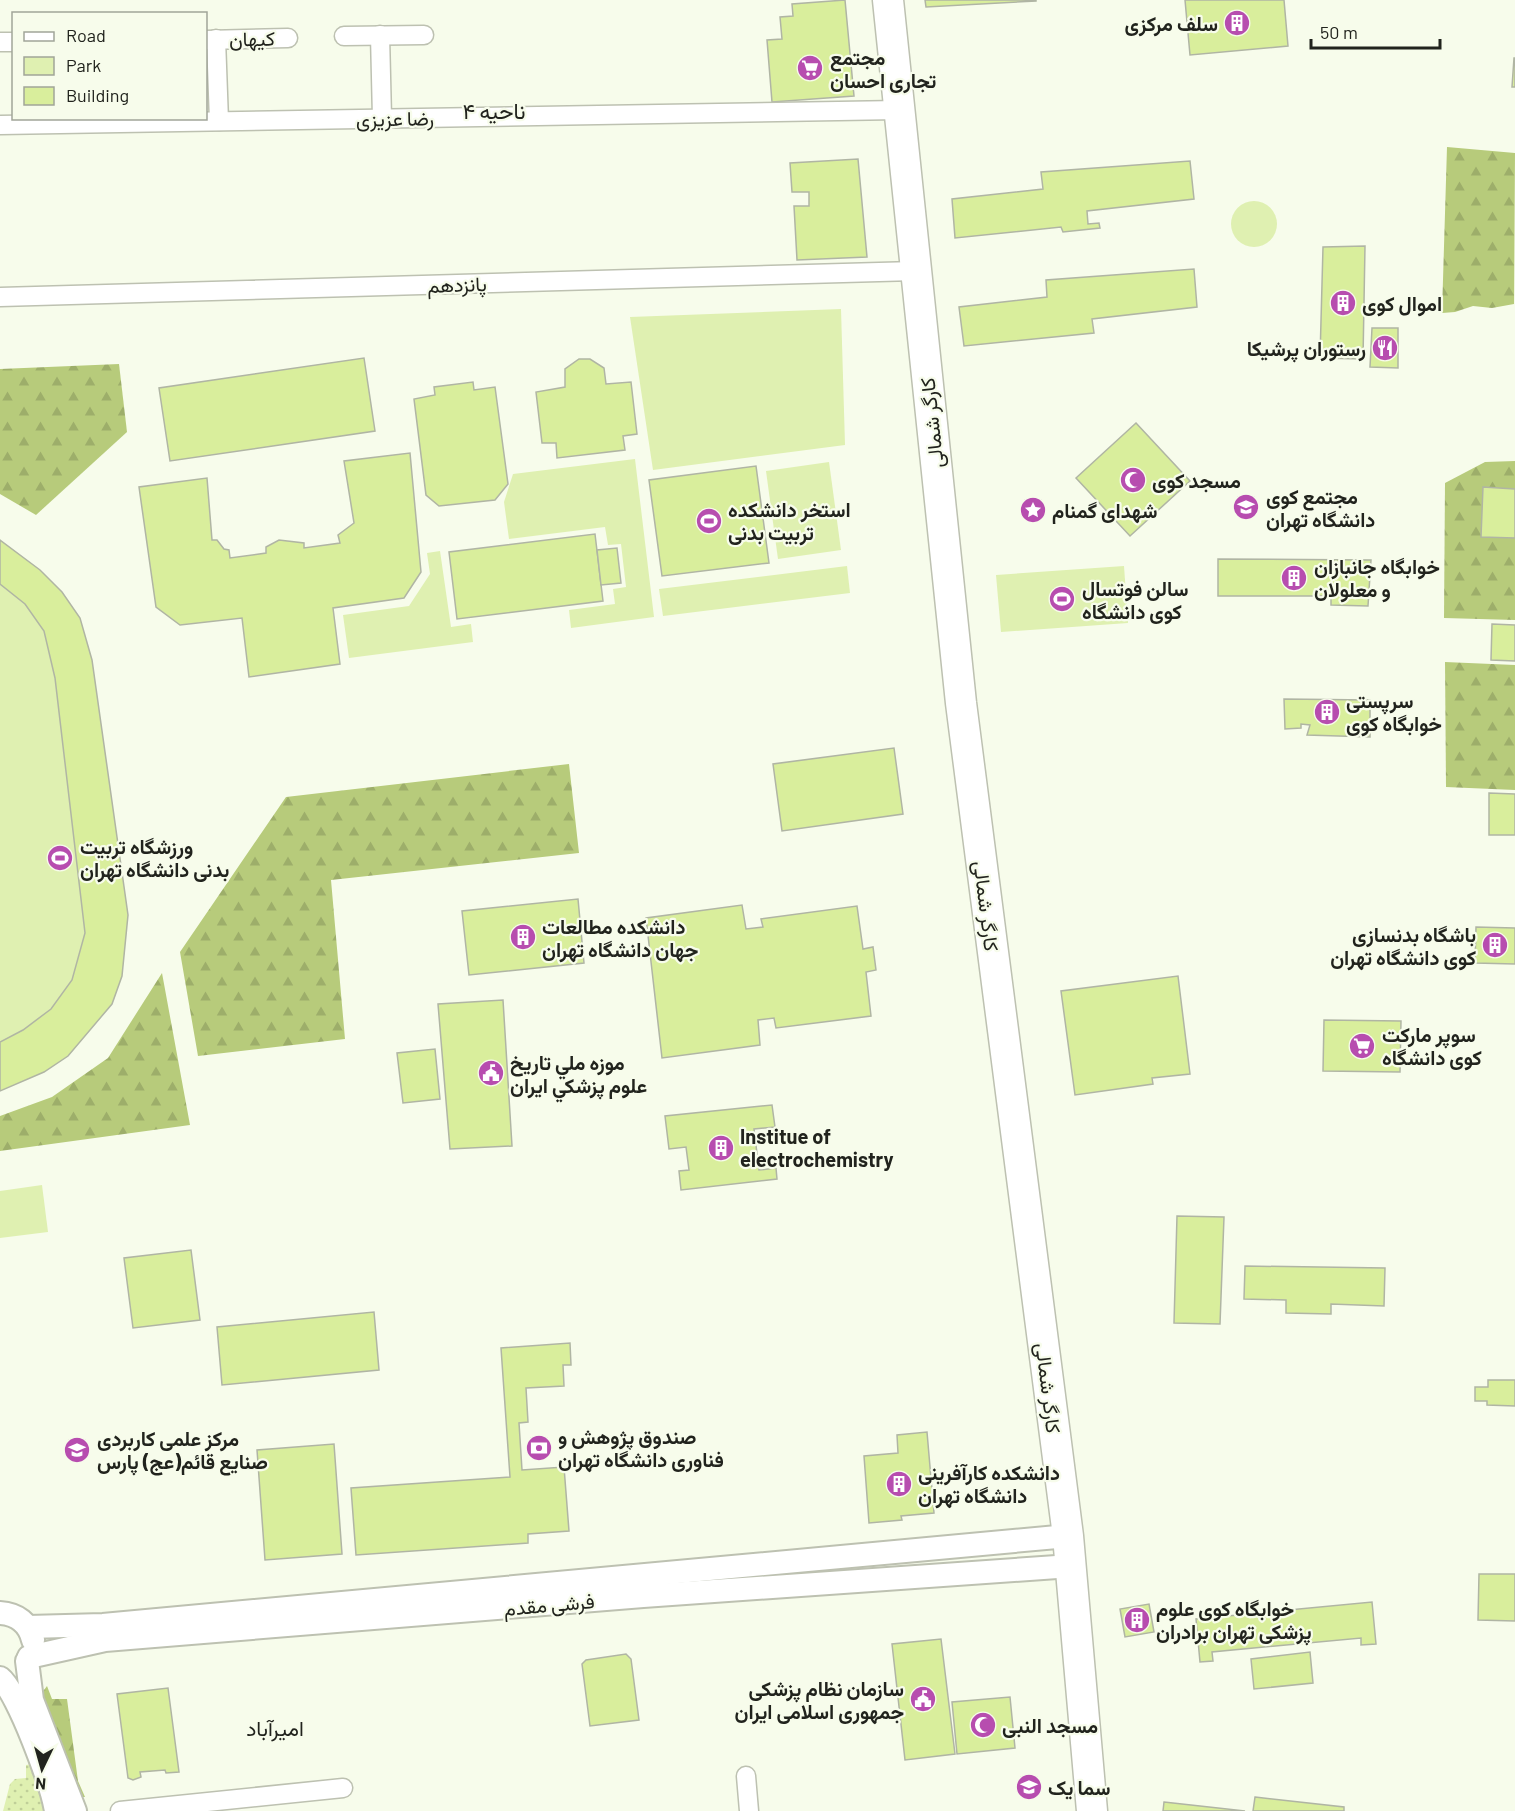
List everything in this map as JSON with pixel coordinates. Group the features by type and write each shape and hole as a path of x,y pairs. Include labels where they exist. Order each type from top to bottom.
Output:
{"main road":[{"name":"کارگر شمالی","path":"888,0 961,703 1068,1536 1092,1811"}],"street":[{"path":"380,35 382,118"},
{"path":"344,36 424,35"},
{"name":"کیهان","path":"219,121 211,39 288,38"},
{"name":"رضا عزیزی","path":"0,124 899,110"},
{"name":"پانزدهم","path":"0,297 915,271"},
{"name":"فرشی مقدم","path":"28,1627 103,1625 1068,1536"},
{"name":"فرشی مقدم","path":"0,1672 16,1670 28,1659 105,1640 631,1597 1071,1566"},
{"path":"0,1613 16,1616 28,1627 33,1642 28,1659 32,1700 75,1811"},
{"path":"0,1678 7,1683 34,1746 52,1789 56,1811"},
{"path":"746,1776 749,1811"},
{"path":"120,1811 343,1788"}],"green space":[{"path":"1447,147 1515,153 1514,304 1492,308 1473,306 1455,312 1442,313"},
{"path":"1254,201 1270,208 1277,224 1270,240 1254,247 1238,240 1231,224 1238,208"},
{"path":"841,309 845,445 653,470 630,317"},
{"path":"119,364 127,432 36,515 0,494 0,369"},
{"path":"635,459 654,617 571,628 569,610 615,604 613,589 626,587 621,544 608,545 605,527 509,539 504,502 513,474"},
{"path":"1515,461 1515,620 1444,618 1445,483 1485,462"},
{"path":"829,462 841,550 778,559 766,471"},
{"name":"ورزشگاه تربیت بدنی دانشگاه تهران","path":"0,540 40,570 62,592 80,618 92,660 128,915 122,976 112,1004 68,1056 44,1072 0,1091"},
{"path":"440,551 451,627 471,624 473,642 349,658 343,615 409,606 430,574 427,553"},
{"path":"847,566 850,593 663,616 659,589"},
{"name":"سالن فوتسال کوی دانشگاه","path":"1124,566 1128,623 1001,632 996,575"},
{"path":"1445,662 1515,665 1515,790 1446,787"},
{"path":"569,764 579,853 331,880 345,1039 198,1056 180,952 286,797"},
{"path":"162,973 190,1125 0,1151 0,1116 52,1097 108,1058"},
{"path":"42,1185 48,1232 0,1238 0,1191"},
{"path":"47,1686 52,1699 67,1699 78,1781 85,1797 79,1797 38,1698"},
{"path":"33,1764 50,1811 3,1811 10,1784 15,1779 26,1778 26,1765"}],"building":[{"name":"مجتمع تجاری احسان","path":"845,0 854,96 772,102 767,40 782,39 780,17 793,16 792,4"},
{"path":"925,0 1036,0 1036,1 926,7"},
{"name":"سلف مرکزی","path":"1185,0 1284,0 1288,46 1190,55"},
{"path":"1514,58 1515,87 1512,87"},
{"path":"858,159 867,257 797,260 794,206 809,206 809,192 792,192 790,163"},
{"path":"1190,161 1194,199 1087,211 1088,224 1099,223 1100,228 1063,232 1061,227 955,238 952,199 1043,189 1041,172"},
{"name":"اموال کوی","path":"1365,246 1363,359 1320,358 1323,247"},
{"path":"1194,269 1197,307 1092,319 1094,333 964,346 959,307 1047,297 1046,280"},
{"name":"رستوران پرشیکا","path":"1372,328 1398,328 1398,368 1370,367"},
{"path":"364,358 375,431 170,461 159,388"},
{"path":"579,359 590,359 604,368 606,384 631,382 637,434 623,436 625,450 557,458 556,443 542,443 536,392 565,387 565,369"},
{"path":"473,382 474,390 495,387 508,484 495,500 439,506 426,495 414,399 435,395 434,387"},
{"name":"مسجد کوی","path":"1136,423 1190,481 1130,536 1076,478"},
{"path":"410,453 421,572 404,598 333,608 340,664 249,677 242,618 180,625 156,607 139,487 207,478 212,540 217,540 224,549 229,550 230,558 266,553 266,547 279,540 304,543 304,548 340,543 338,535 354,523 344,461"},
{"name":"استخر دانشکده تربیت بدنی","path":"756,466 769,563 662,576 649,480"},
{"path":"1483,487 1515,489 1515,538 1481,537"},
{"path":"595,534 603,601 457,619 449,552"},
{"path":"0,540 40,570 62,592 80,618 92,660 128,915 122,976 112,1004 68,1056 44,1072 0,1091 0,1042 23,1030 51,1009 72,980 85,933 55,678 44,631 25,604 0,584"},
{"path":"617,548 621,583 601,585 597,550"},
{"name":"خوابگاه جانبازان و معلولان","path":"1218,559 1371,560 1368,606 1331,605 1331,596 1218,596"},
{"path":"1492,624 1515,625 1515,661 1491,660"},
{"name":"سرپستی خوابگاه کوی","path":"1284,699 1370,700 1370,737 1307,735 1310,725 1301,724 1301,728 1285,729"},
{"path":"894,748 903,814 782,831 773,764"},
{"path":"1489,793 1515,794 1515,835 1489,835"},
{"name":"دانشکده مطالعات جهان دانشگاه تهران","path":"578,899 584,963 469,975 462,911"},
{"path":"742,905 746,929 763,927 761,919 857,906 863,949 873,947 876,970 866,972 871,1016 776,1028 774,1018 758,1020 760,1045 662,1058 646,918"},
{"name":"باشگاه بدنسازی کوی دانشگاه تهران","path":"1476,927 1515,928 1515,964 1475,963"},
{"path":"1178,976 1190,1074 1152,1078 1153,1084 1075,1095 1061,991"},
{"path":"503,1000 512,1146 450,1149 438,1004"},
{"name":"سوپر مارکت کوی دانشگاه","path":"1324,1020 1401,1021 1400,1072 1323,1071"},
{"path":"435,1049 440,1099 403,1103 397,1053"},
{"name":"Institue of electrochemistry","path":"772,1105 775,1127 754,1129 759,1170 776,1168 777,1179 681,1190 679,1171 689,1170 686,1147 669,1149 665,1116"},
{"path":"1177,1216 1224,1217 1220,1324 1174,1323"},
{"path":"191,1250 200,1320 133,1328 124,1258"},
{"path":"1245,1266 1385,1268 1384,1306 1331,1304 1331,1314 1286,1313 1286,1300 1244,1299"},
{"path":"374,1312 379,1370 222,1385 217,1327"},
{"path":"570,1343 571,1365 563,1365 564,1386 526,1388 528,1422 519,1423 522,1470 564,1467 569,1531 528,1534 528,1543 356,1555 351,1488 510,1477 501,1348"},
{"path":"1488,1380 1515,1380 1515,1406 1487,1405 1487,1401 1475,1401 1475,1387 1488,1387"},
{"name":"دانشکده کارآفرینی دانشگاه تهران","path":"927,1432 934,1513 901,1516 902,1520 869,1523 864,1456 898,1453 897,1435"},
{"path":"334,1444 342,1554 265,1560 257,1450"},
{"path":"1479,1574 1515,1574 1515,1621 1478,1620"},
{"path":"1372,1602 1376,1644 1361,1645 1361,1638 1212,1652 1213,1661 1200,1662 1196,1619"},
{"name":"خوابگاه کوی علوم پزشکی تهران برادران","path":"1149,1604 1154,1632 1125,1637 1120,1609"},
{"name":"سازمان نظام پزشکی جمهوری اسلامی ایران","path":"941,1639 955,1754 905,1760 892,1644"},
{"path":"1310,1652 1313,1683 1254,1689 1251,1659"},
{"path":"626,1654 631,1659 639,1720 590,1726 582,1664 586,1660"},
{"path":"168,1688 179,1772 166,1773 165,1770 140,1772 141,1777 133,1780 128,1778 117,1694"},
{"name":"مسجد النبی","path":"1010,1697 1015,1748 957,1754 952,1702"},
{"path":"1255,1797 1344,1807 1344,1811 1253,1811"},
{"path":"1164,1802 1245,1811 1163,1811"}],"place":[{"name":"سلف مرکزی","path":"1237,23"},
{"name":"مجتمع تجاری احسان","path":"810,68"},
{"name":"اموال کوی","path":"1343,303"},
{"name":"رستوران پرشیکا","path":"1385,348"},
{"name":"مسجد کوی","path":"1133,480"},
{"name":"مجتمع کوی دانشگاه تهران","path":"1246,507"},
{"name":"شهدای گمنام","path":"1033,510"},
{"name":"استخر دانشکده تربیت بدنی","path":"709,521"},
{"name":"خوابگاه جانبازان و معلولان","path":"1294,578"},
{"name":"سالن فوتسال کوی دانشگاه","path":"1062,599"},
{"name":"سرپستی خوابگاه کوی","path":"1327,712"},
{"name":"ورزشگاه تربیت بدنی دانشگاه تهران","path":"60,858"},
{"name":"دانشکده مطالعات جهان دانشگاه تهران","path":"523,937"},
{"name":"باشگاه بدنسازی کوی دانشگاه تهران","path":"1495,945"},
{"name":"سوپر مارکت کوی دانشگاه","path":"1362,1046"},
{"name":"موزه ملي تاريخ علوم پزشكي ايران","path":"491,1073"},
{"name":"Institue of electrochemistry","path":"721,1148"},
{"name":"صندوق پژوهش و فناوری دانشگاه تهران","path":"539,1448"},
{"name":"مرکز علمی کاربردی صنایع قائم(عج) پارس","path":"77,1450"},
{"name":"دانشکده کارآفرینی دانشگاه تهران","path":"899,1484"},
{"name":"خوابگاه کوی علوم پزشکی تهران برادران","path":"1137,1620"},
{"name":"سازمان نظام پزشکی جمهوری اسلامی ایران","path":"923,1699"},
{"name":"مسجد النبی","path":"983,1725"},
{"name":"سما یک","path":"1029,1787"}],"district":[{"name":"ناحیه ۴","path":"494,110"},
{"name":"امیرآباد","path":"275,1727"}]}
